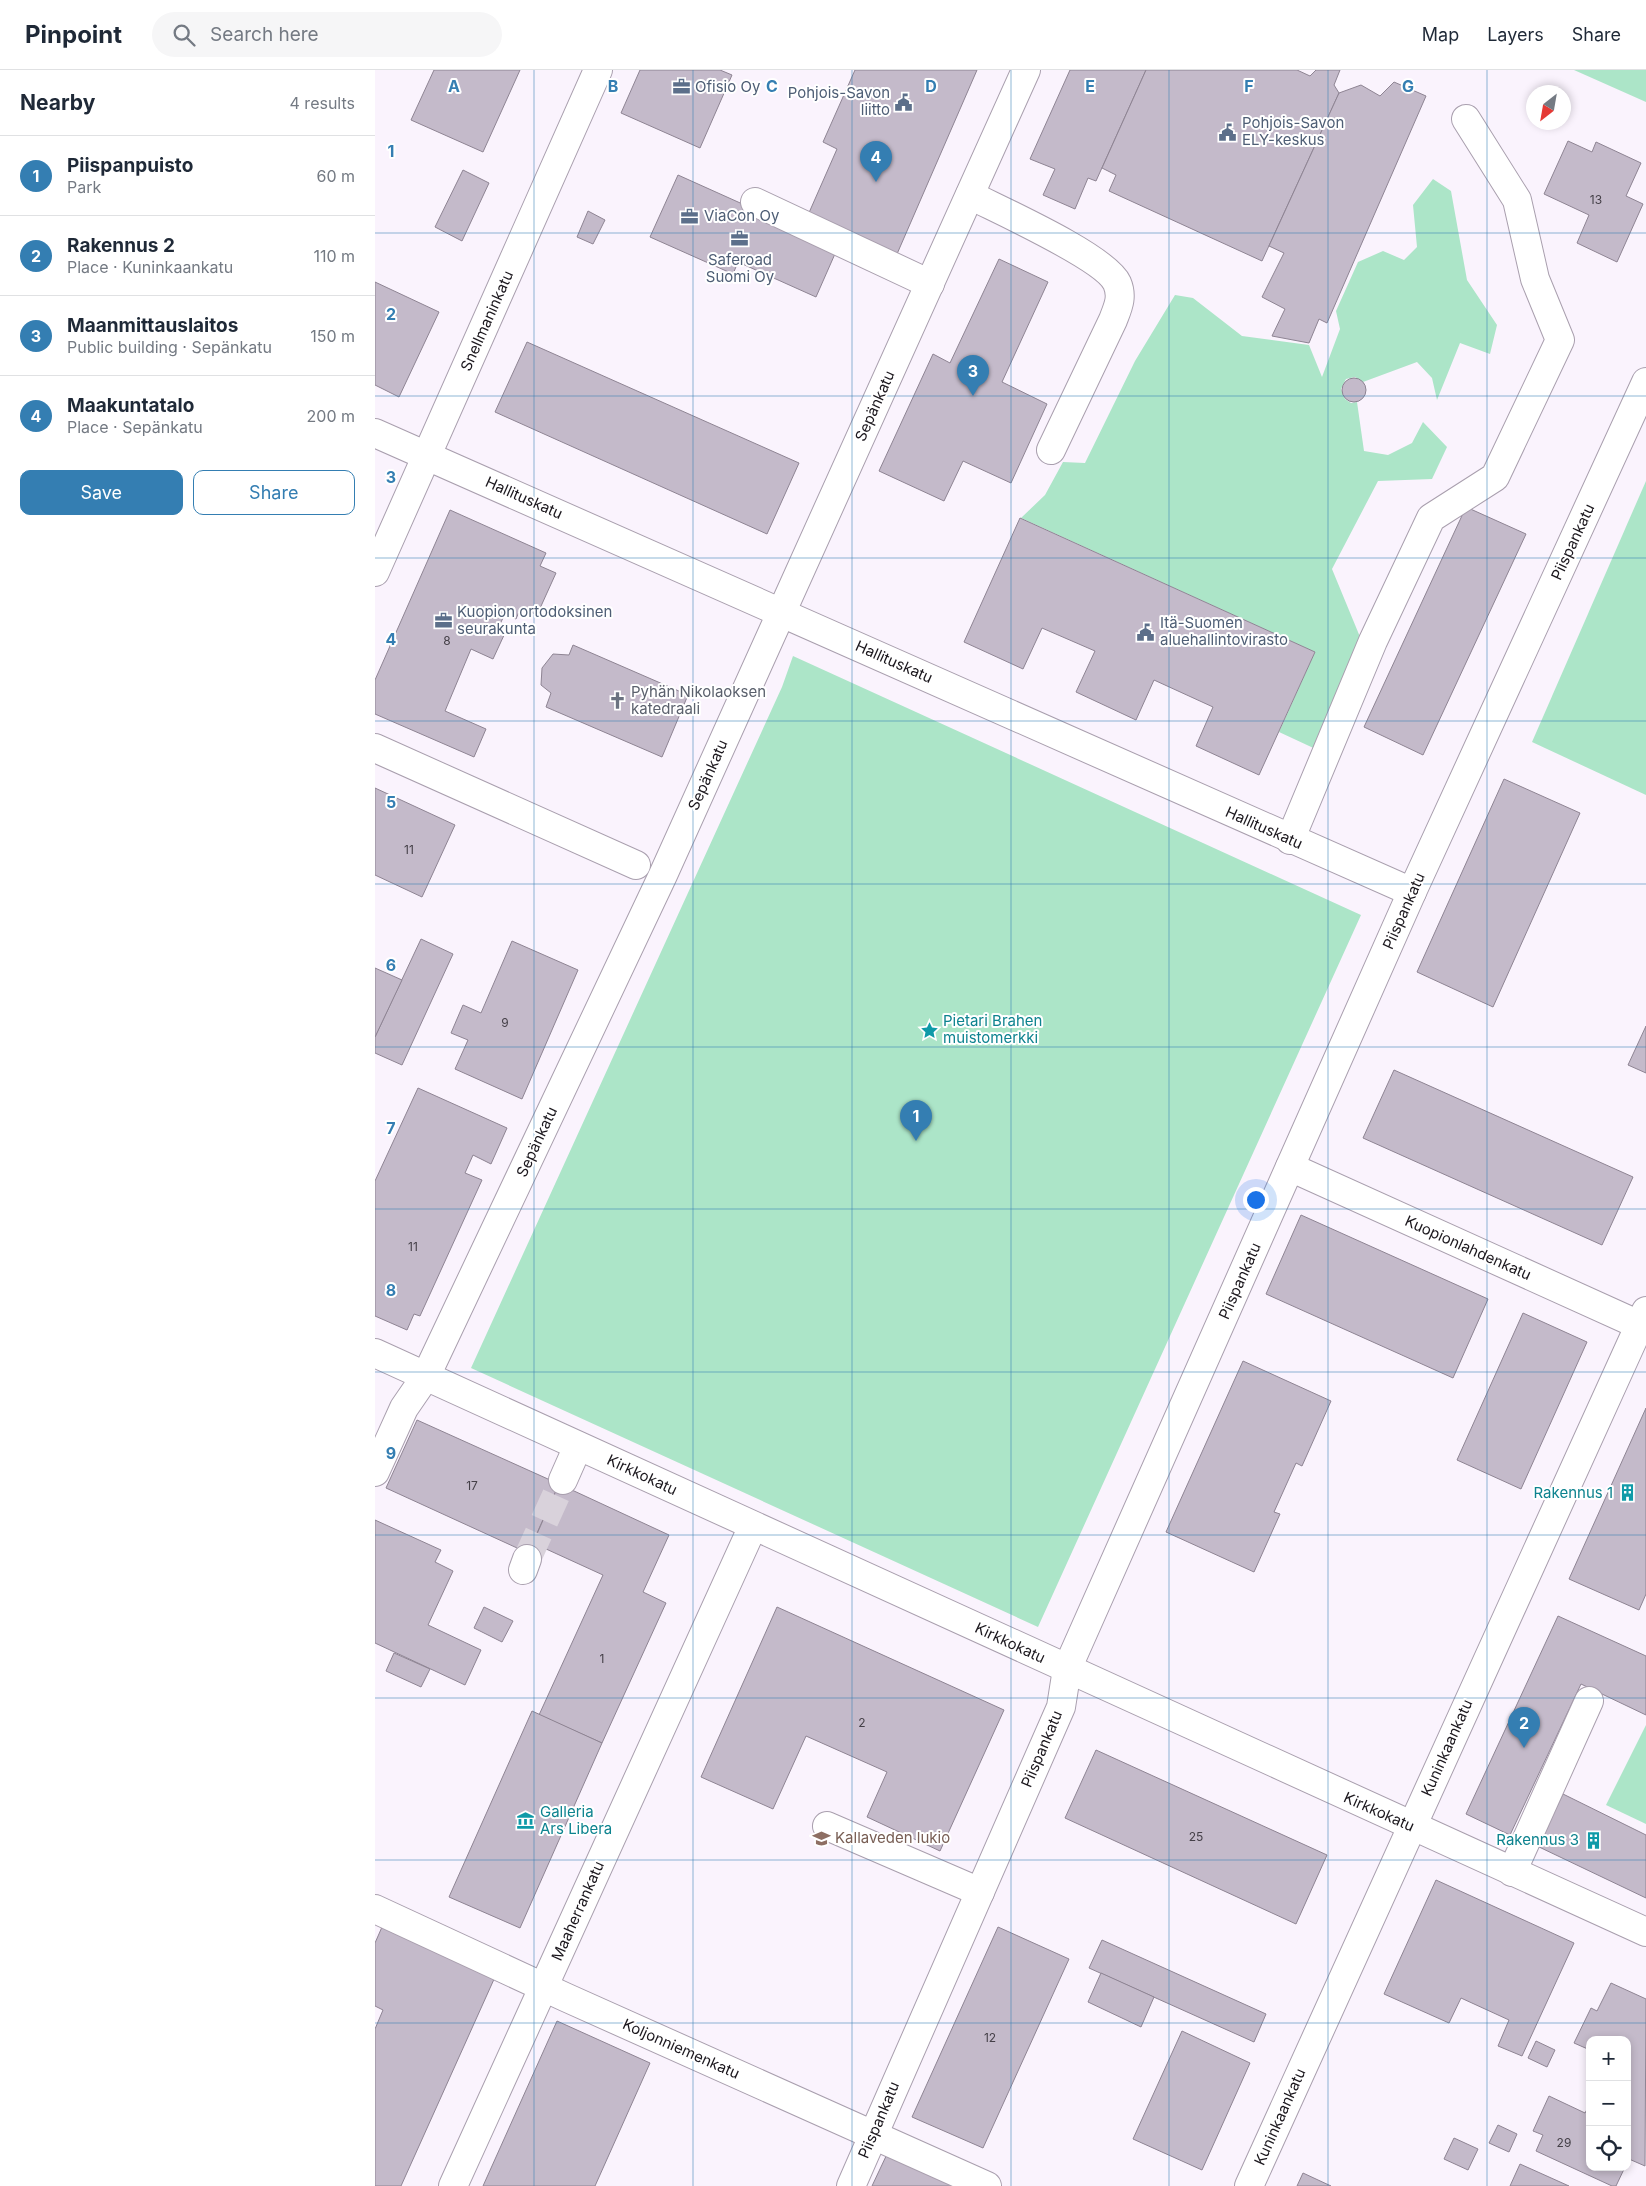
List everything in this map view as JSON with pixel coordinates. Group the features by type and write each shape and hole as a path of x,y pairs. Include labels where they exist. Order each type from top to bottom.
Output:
{"street":[{"name":"Snellmaninkatu","path":"375,572 598,70"},
{"name":"Sepänkatu","path":"375,1472 404,1408 426,1376 663,875 1027,70"},
{"path":"1290,840 1373,641 1431,518 1495,477 1561,340 1535,279 1517,200 1466,120"},
{"path":"970,196 1028,224 1085,256 1117,282 1121,299 1113,320 1051,450"},
{"path":"755,202 930,284"},
{"name":"Piispankatu","path":"851,2186 1061,1707 1067,1669 1412,892 1646,382"},
{"name":"Hallituskatu","path":"375,433 1290,840 1412,892"},
{"path":"375,748 636,865"},
{"name":"Kuopionlahdenkatu","path":"1290,1166 1644,1321"},
{"name":"Kuninkaankatu","path":"1249,2186 1644,1321"},
{"name":"Kirkkokatu","path":"375,1353 1646,1932"},
{"path":"563,1480 579,1446"},
{"name":"Maaherrankatu","path":"453,2186 753,1526"},
{"path":"1512,1872 1589,1701"},
{"path":"827,1826 980,1892"},
{"name":"Koljonniemenkatu","path":"375,1909 543,1987 987,2186"}],"green space":[{"path":"1574,70 1646,70 1646,102"},
{"path":"1433,179 1451,191 1467,280 1497,325 1490,354 1460,343 1437,400 1432,378 1417,362 1363,382 1355,377 1346,379 1341,389 1345,399 1351,403 1357,402 1364,451 1388,455 1412,443 1423,422 1447,447 1432,479 1378,481 1332,569 1365,649 1322,752 1279,732 1315,652 1021,518 1045,495 1063,462 1085,463 1135,361 1175,295 1193,298 1242,336 1309,345 1322,377 1340,329 1336,311 1358,262 1383,251 1404,260 1417,247 1413,205"},
{"path":"1646,481 1646,795 1532,742"},
{"path":"793,656 1361,915 1038,1627 471,1368 782,687"},
{"path":"1646,1725 1646,1824 1606,1805"}],"building":[{"path":"434,70 520,70 483,152 411,120"},
{"path":"640,70 720,70 732,75 700,148 621,113"},
{"path":"855,70 977,70 897,254 808,215 837,149 823,142"},
{"path":"1070,70 1146,70 1096,181 1088,178 1075,209 1043,195 1055,169 1030,159"},
{"path":"1146,70 1297,70 1310,76 1316,70 1340,70 1334,85 1339,93 1262,261 1109,191 1116,175 1102,168"},
{"path":"1394,82 1426,96 1327,323 1319,319 1309,343 1272,336 1285,309 1262,297 1284,253 1269,246 1339,93 1361,85 1380,96"},
{"path":"1568,141 1592,152 1596,142 1641,163 1626,196 1643,204 1617,262 1577,243 1589,215 1544,194"},
{"path":"463,170 489,183 462,241 435,227"},
{"path":"678,175 838,247 816,297 738,262 733,274 650,237"},
{"path":"588,211 605,220 593,244 577,237"},
{"path":"999,259 1048,282 1002,382 1047,404 1011,483 963,461 944,501 879,471 933,354 950,363"},
{"path":"375,282 439,312 399,397 375,385"},
{"path":"527,342 799,463 767,534 495,412"},
{"path":"1354,378 1363,381 1366,390 1363,399 1354,402 1345,399 1342,390 1345,381"},
{"path":"1466,507 1526,534 1423,755 1364,727"},
{"path":"450,510 546,553 540,566 556,573 537,615 521,607 516,619 505,614 497,630 505,633 493,659 471,649 445,711 486,729 474,757 375,714 375,680"},
{"path":"1020,518 1315,652 1259,775 1196,746 1213,707 1154,680 1136,720 1076,692 1095,651 1042,628 1023,669 964,642"},
{"name":"Pyhän Nikolaoksen katedraali","path":"573,645 688,695 662,757 546,707 551,693 541,685 542,668 553,654 569,655"},
{"path":"1504,779 1580,813 1493,1007 1417,972"},
{"path":"375,788 455,825 422,897 375,875"},
{"path":"421,939 453,954 402,1065 375,1053 375,1037"},
{"path":"512,941 578,970 522,1099 455,1069 468,1040 451,1033 463,1005 481,1013"},
{"path":"375,968 402,980 375,1037"},
{"path":"1646,1026 1646,1073 1628,1065"},
{"path":"1394,1070 1633,1177 1602,1245 1363,1138"},
{"path":"418,1088 507,1128 491,1164 473,1155 465,1173 482,1180 420,1316 414,1314 407,1330 375,1316 375,1181"},
{"path":"1301,1215 1488,1299 1453,1378 1266,1294"},
{"path":"1523,1313 1587,1342 1521,1489 1457,1460"},
{"path":"1243,1361 1331,1401 1302,1466 1296,1463 1274,1512 1280,1514 1254,1572 1166,1532"},
{"name":"Rakennus 1","path":"1646,1408 1646,1594 1639,1610 1569,1579"},
{"path":"417,1420 559,1484 528,1553 386,1488"},
{"path":"559,1484 669,1535 643,1592 666,1603 602,1743 539,1715 603,1575 533,1543"},
{"path":"375,1520 441,1550 435,1562 453,1571 428,1625 481,1650 465,1685 375,1643"},
{"path":"484,1607 513,1621 502,1642 474,1628"},
{"path":"777,1607 1004,1710 940,1851 867,1817 887,1772 806,1736 773,1809 701,1777"},
{"path":"1558,1616 1646,1656 1646,1715 1581,1684 1510,1835 1466,1814"},
{"path":"394,1653 430,1669 421,1687 386,1671"},
{"path":"532,1711 602,1743 520,1928 449,1897"},
{"path":"1096,1750 1327,1855 1296,1924 1065,1818"},
{"name":"Rakennus 3","path":"1563,1794 1646,1835 1646,1898 1537,1846"},
{"path":"1436,1880 1574,1943 1522,2056 1498,2046 1509,2020 1461,1998 1449,2023 1384,1994"},
{"path":"382,1927 495,1977 401,2186 375,2186 375,2029 383,2010 375,2006 375,1943"},
{"path":"998,1927 1069,1959 983,2148 912,2117"},
{"path":"1102,1940 1266,2014 1254,2042 1089,1968"},
{"path":"1101,1973 1154,1997 1141,2027 1088,2002"},
{"path":"1611,1983 1646,1999 1645,2166 1631,2160 1631,2036 1586,2036 1586,2048 1574,2043 1591,2008 1597,2011"},
{"path":"557,2021 650,2063 595,2186 483,2186"},
{"path":"1182,2031 1250,2063 1202,2170 1133,2139"},
{"path":"1536,2041 1555,2050 1547,2067 1528,2058"},
{"path":"1549,2096 1585,2113 1586,2111 1586,2171 1623,2171 1616,2186 1612,2186 1536,2151 1543,2135 1533,2131"},
{"path":"1498,2125 1517,2134 1509,2152 1489,2143"},
{"path":"1454,2138 1478,2149 1468,2170 1444,2159"},
{"path":"888,2152 961,2186 872,2186"},
{"path":"1520,2164 1569,2186 1510,2186"},
{"path":"1303,2173 1331,2186 1297,2186"}],"tunnel":[{"path":"527,1559 563,1480"}],"place":[{"name":"Ofisio Oy","path":"681,87"},
{"name":"Pohjois-Savon liitto","path":"904,102"},
{"name":"Pohjois-Savon ELY-keskus","path":"1228,132"},
{"name":"Maakuntatalo","path":"876,182"},
{"name":"ViaCon Oy","path":"690,216"},
{"name":"Saferoad Suomi Oy","path":"740,239"},
{"name":"Maanmittauslaitos","path":"973,396"},
{"name":"Kuopion ortodoksinen seurakunta","path":"443,621"},
{"name":"Itä-Suomen aluehallintovirasto","path":"1146,632"},
{"name":"Pyhän Nikolaoksen katedraali","path":"617,701"},
{"name":"Pietari Brahen muistomerkki","path":"929,1030"},
{"name":"Piispanpuisto","path":"916,1141"},
{"name":"Rakennus 1","path":"1627,1493"},
{"name":"Rakennus 2","path":"1524,1748"},
{"name":"Galleria Ars Libera","path":"526,1821"},
{"name":"Kallaveden lukio","path":"821,1838"},
{"name":"Rakennus 3","path":"1593,1840"}]}
